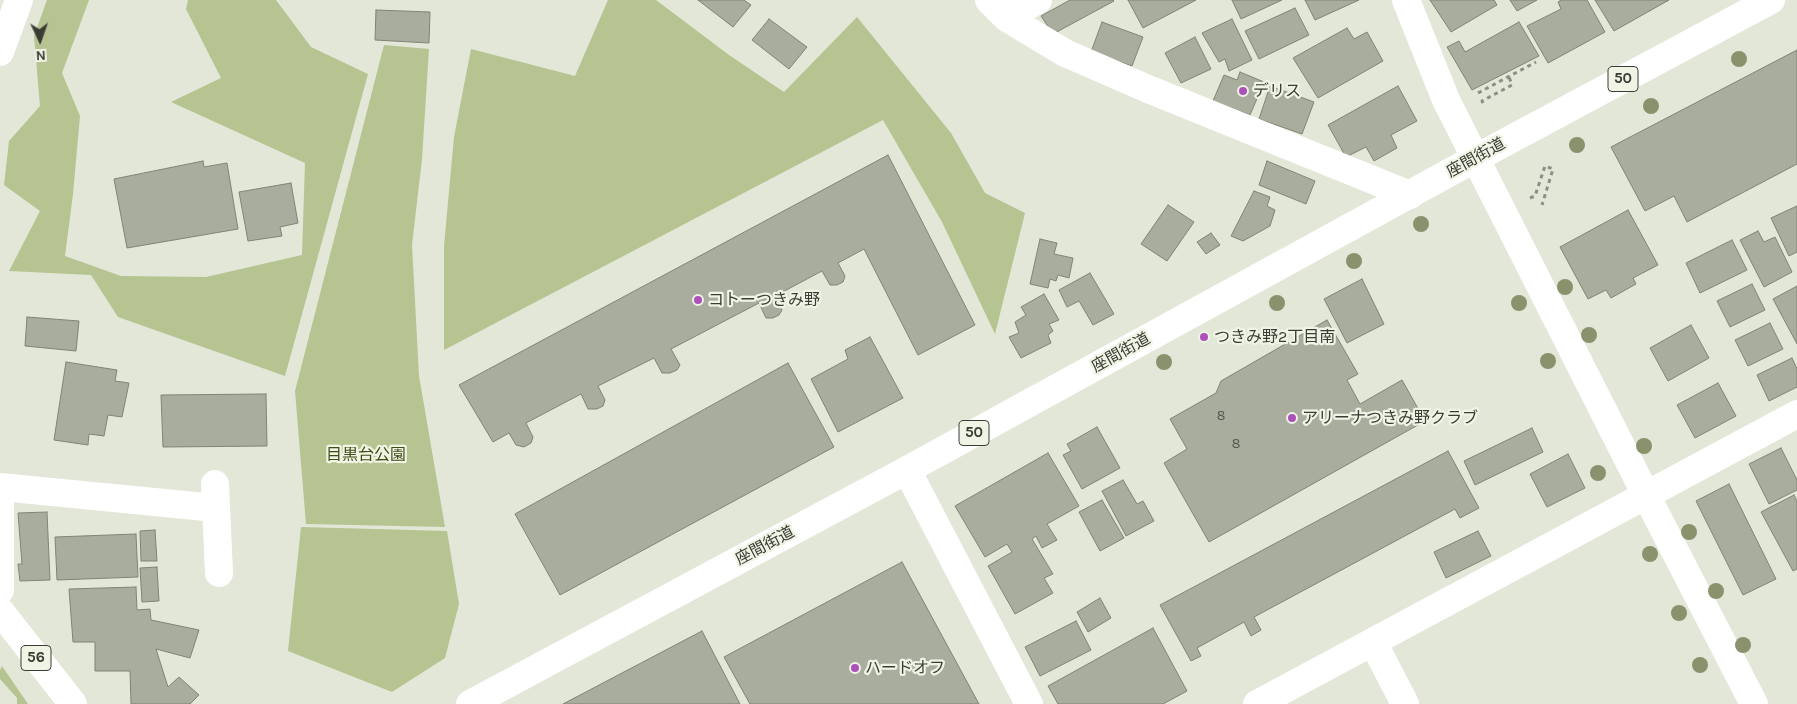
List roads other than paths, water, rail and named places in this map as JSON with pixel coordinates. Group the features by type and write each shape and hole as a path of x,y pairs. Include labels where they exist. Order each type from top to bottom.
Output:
{"street":[{"path":"0,52 19,0"},
{"path":"998,9 1038,0"},
{"path":"1406,0 1446,100 1754,704"},
{"name":"座間街道","path":"470,704 907,470 1476,158 1771,0"},
{"path":"998,9 1074,57 1410,195"},
{"path":"1257,704 1797,414"},
{"path":"907,470 1029,704"},
{"path":"0,487 216,496 219,573"},
{"path":"0,503 0,590"},
{"name":"56","path":"0,611 73,704"},
{"path":"1373,642 1405,704"}],"place":[{"name":"デリス","path":"1243,91"},
{"name":"コトーつきみ野","path":"698,300"},
{"name":"つきみ野2丁目南","path":"1204,337"},
{"name":"アリーナつきみ野クラブ","path":"1292,418"},
{"name":"ハードオフ","path":"855,668"}],"park label":[{"name":"目黒台公園","path":"366,455"}]}
